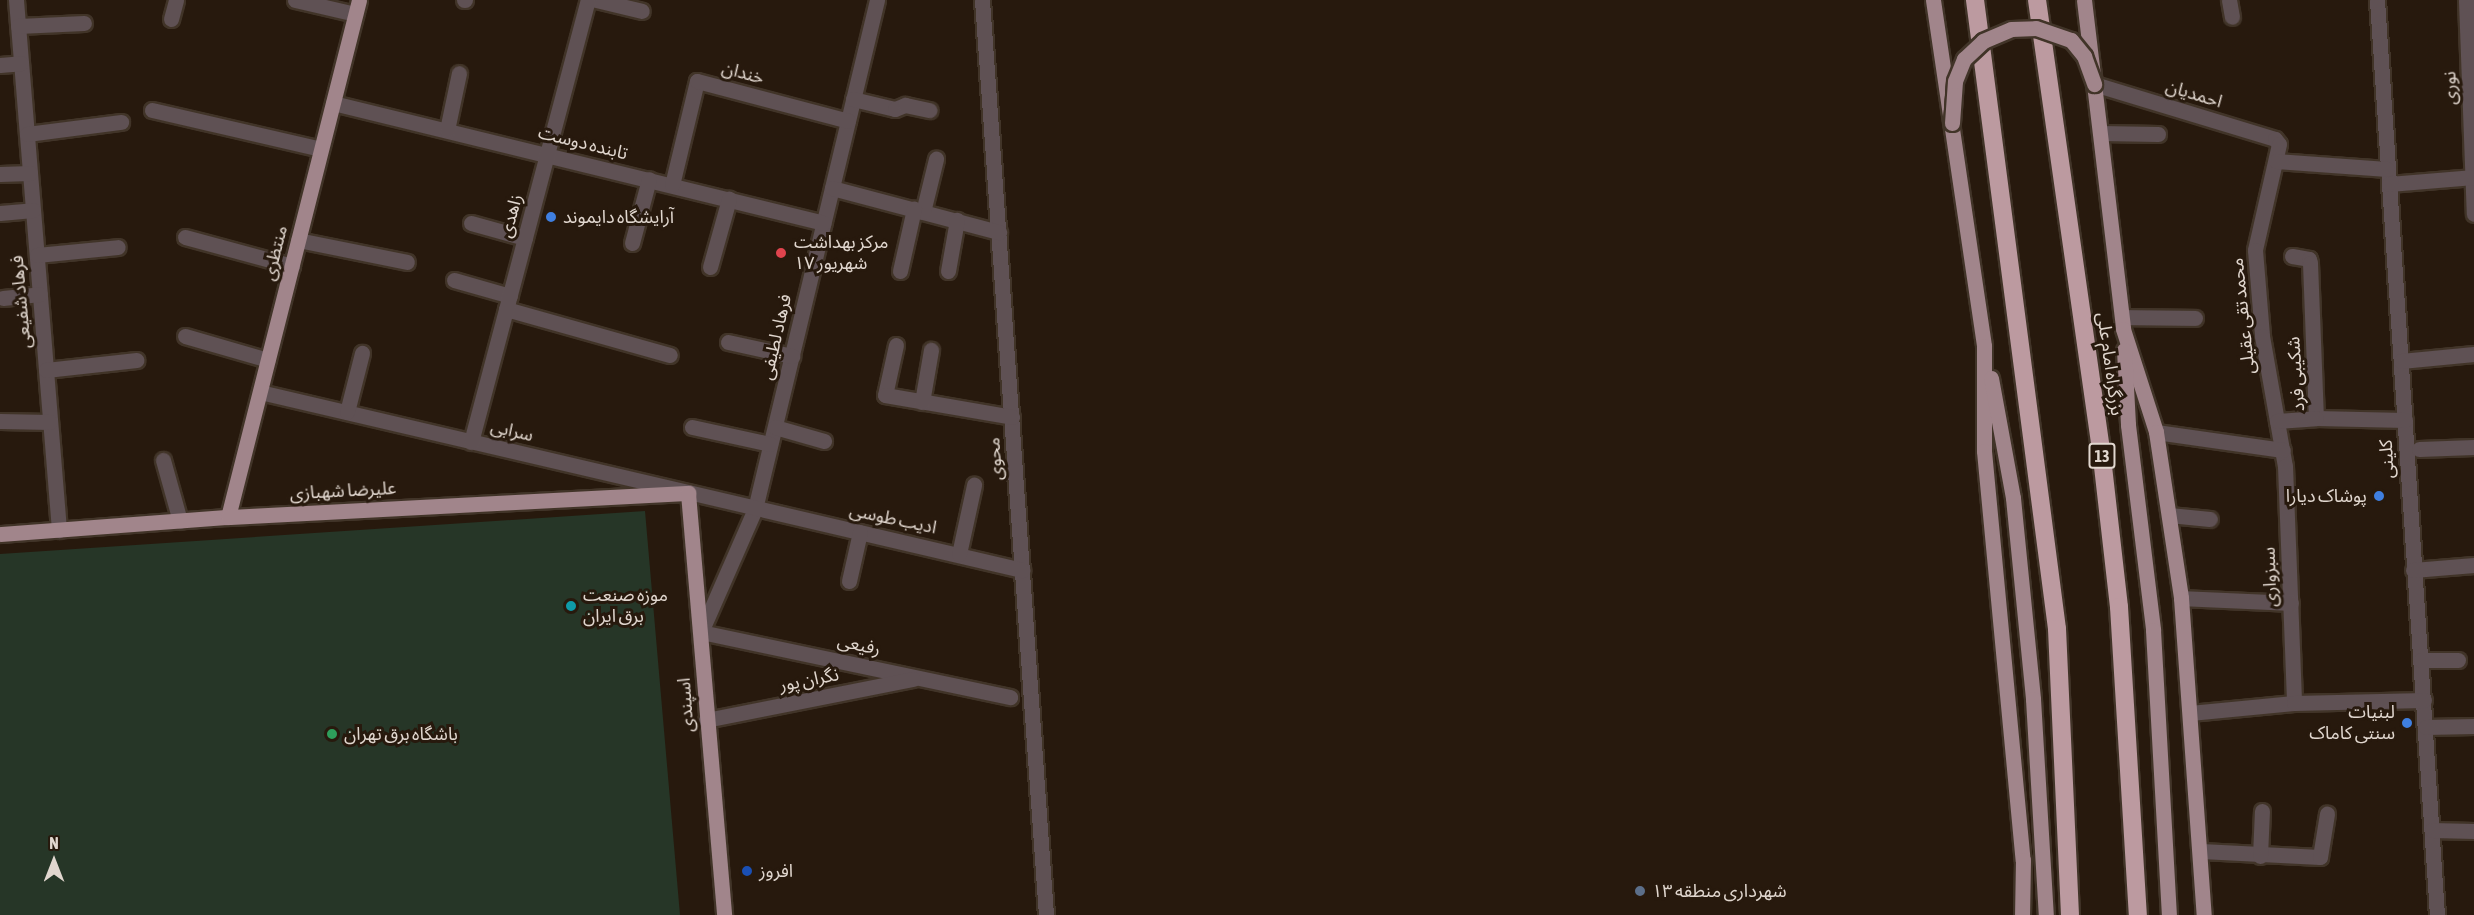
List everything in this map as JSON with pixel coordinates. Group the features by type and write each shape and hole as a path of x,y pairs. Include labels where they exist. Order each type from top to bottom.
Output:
{"highway":[{"path":"1975,0 2057,629 2070,915"},
{"name":"بزرگراه امام علی","path":"2037,0 2102,449 2119,607 2138,915"}],"main road":[{"path":"1933,0 1984,346 2013,498 2033,699 2046,915"},
{"path":"2084,0 2122,323 2128,425 2153,630 2169,915"},
{"name":"منتظری","path":"228,516 357,7"},
{"path":"1952,123 1955,81 1964,59 1983,41 2011,29 2036,28 2071,40 2084,56 2094,84"},
{"path":"2122,323 2156,432 2181,598 2204,915"},
{"path":"1984,346 1984,451 2023,860 2022,915"},
{"name":"علیرضا شهبازی","path":"0,534 228,516 687,493"},
{"name":"اسپندی","path":"687,493 724,915"}],"street":[{"name":"فرهاد شفیعی","path":"16,0 59,530"},
{"path":"171,19 176,0"},
{"path":"295,0 357,7"},
{"name":"زاهدی","path":"471,442 588,0"},
{"path":"596,0 642,11"},
{"name":"فرهاد لطیفی","path":"700,632 755,509 877,0"},
{"name":"محوی","path":"982,0 1047,915"},
{"path":"2229,0 2232,17"},
{"name":"کلینی","path":"2377,0 2437,915"},
{"name":"نوری","path":"2466,0 2474,214"},
{"path":"18,26 84,23"},
{"path":"0,65 21,63"},
{"path":"447,130 459,73"},
{"name":"خندان","path":"672,185 697,81 848,121"},
{"name":"احمدیان","path":"2094,84 2275,139 2279,144"},
{"path":"853,99 895,109 905,105 929,110"},
{"name":"تابنده دوست","path":"333,103 824,223"},
{"path":"152,110 321,149"},
{"path":"27,134 121,122"},
{"path":"2100,133 2158,134"},
{"name":"محمد تقی عقیلی","path":"2279,144 2266,190 2255,250 2262,336 2283,450"},
{"path":"900,271 936,159"},
{"path":"2276,161 2388,177 2473,176"},
{"path":"0,174 30,172"},
{"path":"632,243 649,179"},
{"path":"832,188 999,232"},
{"path":"710,267 729,199"},
{"path":"0,213 33,210"},
{"path":"948,271 957,220"},
{"path":"471,223 525,238"},
{"path":"185,237 292,266"},
{"path":"298,240 407,262"},
{"path":"37,255 118,247"},
{"name":"شکیبی فرد","path":"2292,256 2309,259 2310,263 2316,418 2405,420"},
{"path":"454,280 508,302 670,355"},
{"path":"3,298 40,294"},
{"path":"2122,323 2195,318"},
{"path":"185,336 268,360"},
{"path":"728,342 792,356"},
{"path":"896,345 885,395 1012,417"},
{"path":"922,402 931,350"},
{"path":"347,412 362,353"},
{"path":"2401,361 2474,354"},
{"path":"46,370 136,360"},
{"name":"سرابی","path":"260,392 755,509"},
{"path":"2277,421 2316,418"},
{"path":"0,421 50,422"},
{"path":"692,427 770,444"},
{"path":"775,427 824,441"},
{"path":"2156,432 2283,450"},
{"path":"2419,449 2474,447"},
{"name":"سبزواری","path":"2283,450 2294,703"},
{"path":"164,460 180,521"},
{"path":"959,554 974,485"},
{"name":"ادیب طوسی","path":"755,509 1022,570"},
{"path":"2169,515 2210,519"},
{"path":"849,581 860,532"},
{"path":"2413,570 2474,565"},
{"path":"2181,598 2291,603"},
{"name":"رفیعی","path":"700,632 1010,697"},
{"path":"2421,660 2458,660"},
{"name":"نگران پور","path":"706,720 919,678"},
{"path":"2190,713 2294,703 2424,699"},
{"path":"2426,727 2474,726"},
{"path":"2260,856 2262,811"},
{"path":"2201,851 2260,856 2320,857 2327,814"},
{"path":"2432,830 2474,831"}],"green space":[{"name":"باشگاه برق تهران","path":"645,511 680,915 0,915 0,554"}],"place":[{"name":"آرایشگاه دایموند","path":"551,217"},
{"name":"مرکز بهداشت ۱۷ شهریور","path":"781,253"},
{"name":"پوشاک دیارا","path":"2379,496"},
{"name":"موزه صنعت برق ایران","path":"571,606"},
{"name":"لبنیات سنتی کاماک","path":"2407,723"},
{"name":"باشگاه برق تهران","path":"332,734"},
{"name":"افروز","path":"747,871"},
{"name":"شهرداری منطقه ۱۳","path":"1640,891"}]}
